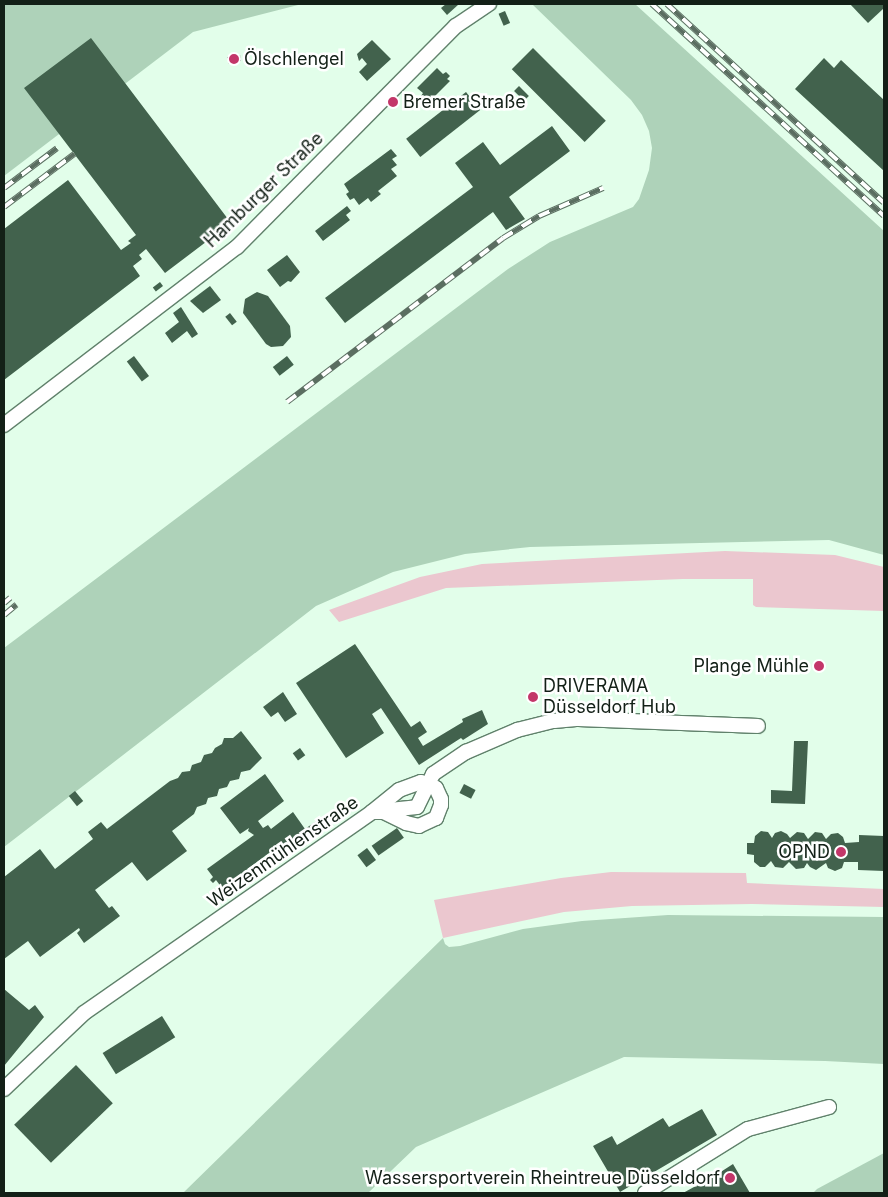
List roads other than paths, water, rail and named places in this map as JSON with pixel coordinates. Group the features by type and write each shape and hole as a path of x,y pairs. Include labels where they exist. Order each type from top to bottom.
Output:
{"street":[{"name":"Hamburger Straße","path":"4,425 237,247 456,26 489,4"},
{"name":"Weizenmühlenstraße","path":"4,1089 84,1013 372,812 417,807 434,774 466,752 517,730 554,721 579,719 758,726"},
{"path":"421,782 436,788 441,798 439,811 431,822 413,826 382,812 372,812 408,785 421,782"},
{"path":"645,1193 748,1129 829,1107"}],"railway":[{"path":"652,4 884,216"},
{"path":"667,4 884,203"},
{"path":"4,188 57,148"},
{"path":"4,207 74,154"},
{"path":"287,402 503,238 539,216 603,188"},
{"path":"4,603 10,598"},
{"path":"4,615 16,605"}],"place":[{"name":"Ölschlengel","path":"234,59"},
{"name":"Bremer Straße","path":"393,102"},
{"name":"Plange Mühle","path":"819,666"},
{"name":"DRIVERAMA Düsseldorf Hub","path":"533,697"},
{"name":"OPND","path":"841,852"},
{"name":"Wassersportverein Rheintreue Düsseldorf","path":"730,1178"}]}
